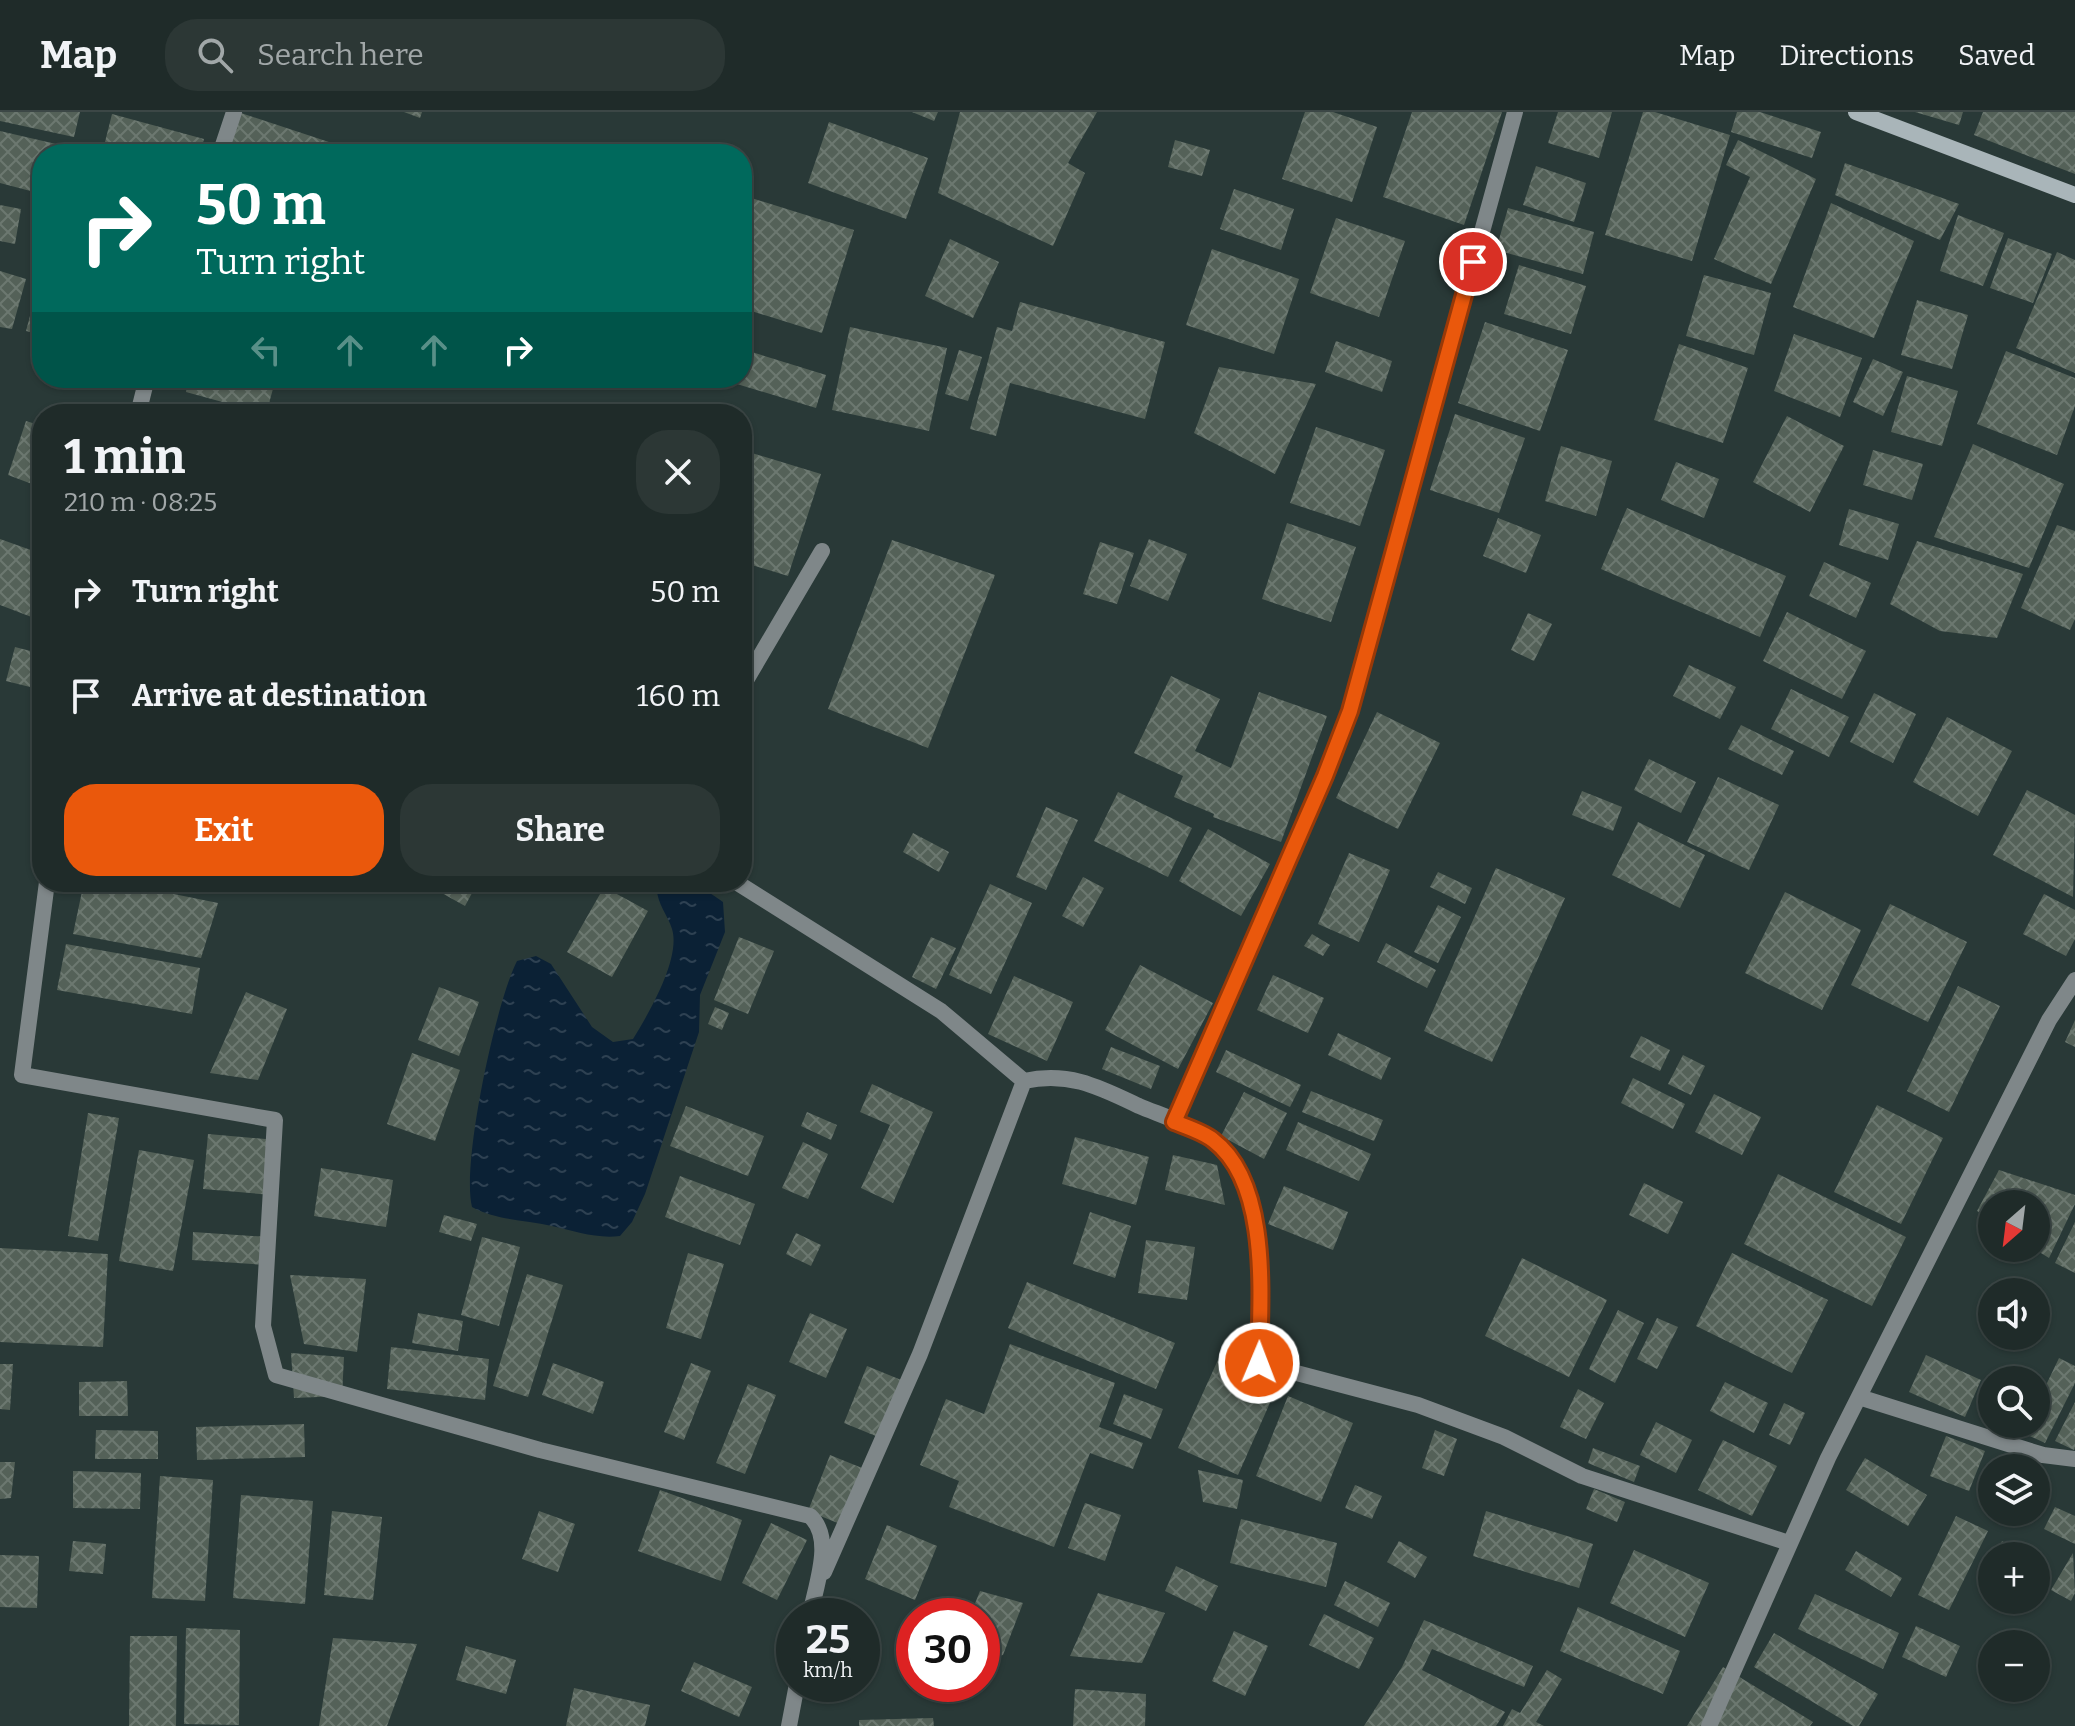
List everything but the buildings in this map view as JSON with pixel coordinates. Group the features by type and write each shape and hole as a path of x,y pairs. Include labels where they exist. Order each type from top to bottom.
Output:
{"street":[{"path":"223,144 234,112"},
{"path":"1174,1122 1325,776 1350,711 1515,112"},
{"path":"1856,112 2075,195"},
{"path":"752,670 822,551"},
{"path":"46,892 22,1075 275,1120 263,1326 276,1375 540,1450 810,1516 821,1526 824,1541 813,1597"},
{"path":"752,892 941,1011 1024,1081"},
{"path":"1709,1726 1789,1543 1859,1397 2049,1020 2075,980"},
{"path":"1024,1081 1048,1075 1081,1079 1214,1141 1240,1173 1253,1208 1260,1280 1259,1363 1418,1405 1504,1437 1582,1476 1789,1543"},
{"path":"813,1597 920,1354 1024,1081"},
{"path":"1859,1397 2043,1455 2075,1459"},
{"path":"789,1726 794,1702"}],"water":[{"path":"658,892 707,892 723,902 725,932 700,995 699,1032 645,1194 632,1222 620,1236 602,1236 501,1217 472,1207 471,1156 482,1083 500,1011 517,961 536,956 551,964 592,1027 613,1042 633,1039 662,985 672,955 672,929"}],"route":[{"path":"1259,1363 1260,1280 1253,1208 1240,1173 1214,1141 1174,1122 1325,776 1350,711 1473,262"}]}
